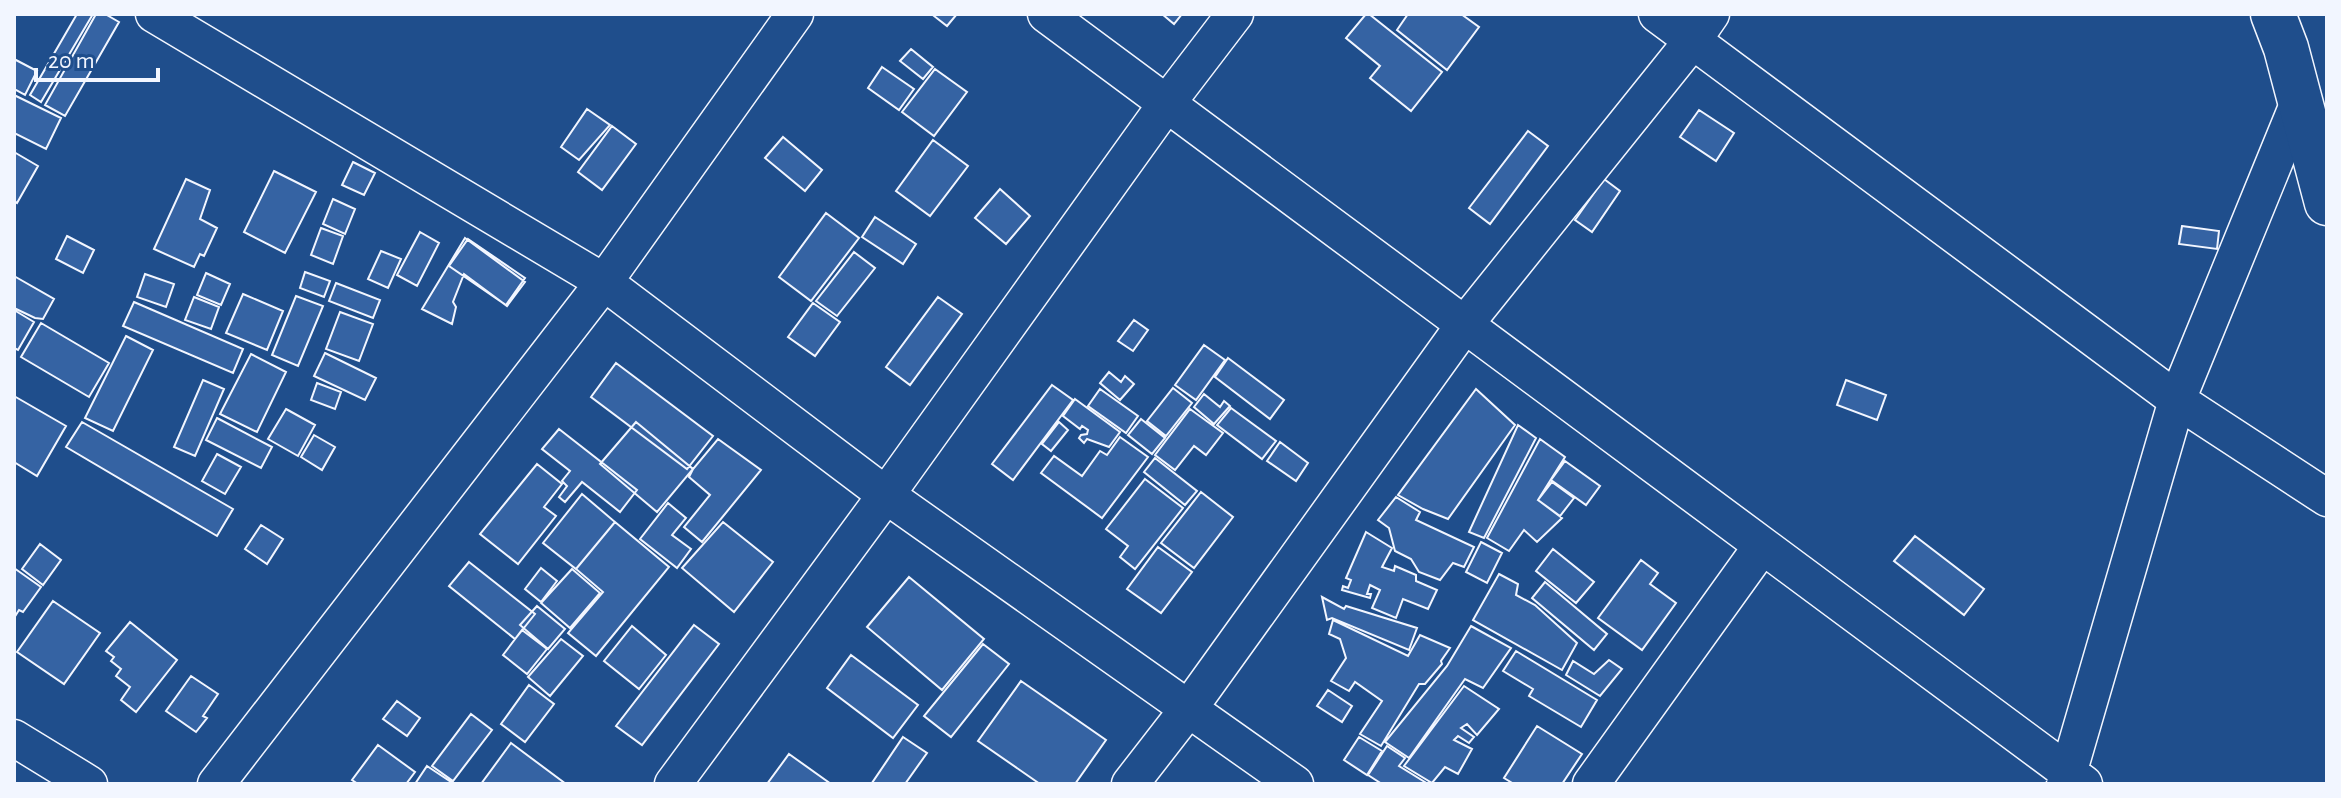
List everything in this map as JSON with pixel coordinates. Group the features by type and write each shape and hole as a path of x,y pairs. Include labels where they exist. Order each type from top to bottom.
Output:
{"main road":[{"path":"2273,14 2286,48 2327,203"}],"street":[{"path":"154,14 604,282 886,495 1295,784"},
{"path":"216,784 604,282 795,14"},
{"path":"1046,14 2072,780 2177,400 2299,102"},
{"path":"673,784 886,495 1167,103 1235,14"},
{"path":"1657,14 1702,27 2177,400 2327,498"},
{"path":"1130,784 1189,708 1465,324 1702,27"},
{"path":"1591,784 1762,546"},
{"path":"14,738 89,784"}],"building":[{"path":"77,14 93,14 41,102 30,95"},
{"path":"96,14 105,14 119,22 65,116 45,105"},
{"path":"957,14 947,26 934,16"},
{"path":"1162,14 1182,14 1174,24"},
{"path":"1366,14 1442,72 1411,111 1370,78 1380,66 1346,38"},
{"path":"1408,14 1461,14 1479,27 1447,70 1397,30"},
{"path":"911,49 933,67 923,79 900,61"},
{"path":"14,59 37,71 25,95 14,89"},
{"path":"882,67 914,89 899,110 868,88"},
{"path":"935,69 967,92 934,136 902,112"},
{"path":"14,95 61,118 46,149 14,133"},
{"path":"587,109 610,125 579,160 561,147"},
{"path":"1699,110 1734,133 1716,161 1680,137"},
{"path":"612,126 636,144 602,190 578,172"},
{"path":"1528,131 1548,146 1490,224 1469,208"},
{"path":"783,137 822,170 805,191 765,158"},
{"path":"933,140 968,166 930,216 896,191"},
{"path":"14,152 38,166 17,203 14,201"},
{"path":"353,162 375,173 364,195 342,185"},
{"path":"274,171 316,192 285,253 244,232"},
{"path":"186,179 210,190 200,219 217,228 204,256 200,254 194,267 154,249"},
{"path":"1604,179 1620,191 1592,232 1575,220"},
{"path":"1000,189 1030,216 1006,244 975,218"},
{"path":"333,199 355,209 345,234 323,224"},
{"path":"826,213 859,238 811,301 779,277"},
{"path":"875,217 916,244 903,264 862,237"},
{"path":"2182,226 2219,231 2217,249 2179,244"},
{"path":"321,228 343,236 333,264 311,255"},
{"path":"420,232 439,243 417,286 397,275"},
{"path":"67,236 94,250 83,273 56,259"},
{"path":"465,238 525,282 507,306 464,274 453,302 456,307 452,324 422,309"},
{"path":"468,239 525,278 506,305 449,266"},
{"path":"381,251 401,259 388,288 368,279"},
{"path":"854,252 875,268 837,316 816,301"},
{"path":"305,272 330,281 324,297 300,288"},
{"path":"206,273 230,284 221,305 197,295"},
{"path":"145,274 174,284 166,307 137,297"},
{"path":"14,276 54,299 43,319 14,308"},
{"path":"336,283 380,300 373,318 329,301"},
{"path":"243,294 283,311 267,350 226,333"},
{"path":"296,296 323,306 298,366 272,355"},
{"path":"194,297 219,307 211,329 185,320"},
{"path":"938,297 962,314 910,385 886,367"},
{"path":"134,302 243,349 233,373 123,326"},
{"path":"813,303 840,322 815,356 788,337"},
{"path":"14,310 34,322 18,350 14,348"},
{"path":"340,312 373,324 359,361 326,349"},
{"path":"1134,320 1148,330 1133,351 1118,341"},
{"path":"41,323 109,363 89,397 21,357"},
{"path":"126,336 153,350 113,431 85,418"},
{"path":"1204,345 1225,360 1196,400 1175,385"},
{"path":"325,353 376,378 365,400 314,376"},
{"path":"251,354 286,372 257,432 220,414"},
{"path":"1228,358 1284,400 1270,419 1215,377"},
{"path":"616,363 713,436 687,469 591,397"},
{"path":"1109,372 1121,382 1125,376 1134,384 1120,400 1100,383"},
{"path":"203,380 224,389 195,456 174,447"},
{"path":"1846,380 1886,395 1877,420 1837,405"},
{"path":"317,383 341,392 335,409 311,400"},
{"path":"1052,385 1073,400 1013,480 992,464"},
{"path":"1173,388 1192,403 1166,436 1147,421"},
{"path":"1100,389 1138,416 1126,433 1088,406"},
{"path":"1476,389 1515,425 1448,519 1398,495"},
{"path":"1204,394 1220,407 1224,401 1230,406 1214,424 1194,407"},
{"path":"14,396 66,426 37,476 14,462"},
{"path":"1075,399 1120,432 1109,447 1087,439 1084,443 1079,438 1088,430 1082,426 1080,429 1063,416"},
{"path":"1231,408 1276,441 1262,459 1217,425"},
{"path":"286,409 315,425 298,456 268,439"},
{"path":"1190,409 1223,433 1206,455 1194,446 1175,470 1155,455"},
{"path":"217,418 272,447 261,468 206,440"},
{"path":"1141,419 1165,438 1152,454 1128,435"},
{"path":"82,422 233,509 217,536 66,447"},
{"path":"636,422 693,469 657,512 600,464"},
{"path":"1059,422 1068,430 1051,451 1042,444"},
{"path":"1518,425 1536,438 1484,538 1469,532"},
{"path":"559,429 637,490 620,512 582,482 565,502 559,497 567,486 562,481 570,471 542,449"},
{"path":"314,435 335,447 322,470 301,457"},
{"path":"1120,437 1148,457 1102,518 1041,473 1054,456 1082,476 1100,451 1107,455"},
{"path":"718,439 761,470 702,542 684,527 710,495 689,477"},
{"path":"1540,439 1565,457 1538,500 1562,518 1537,542 1524,530 1509,551 1487,538"},
{"path":"1280,442 1308,463 1296,481 1267,461"},
{"path":"217,454 241,467 225,494 202,481"},
{"path":"1155,458 1197,491 1185,505 1144,472"},
{"path":"1565,461 1600,486 1586,505 1551,480"},
{"path":"537,464 562,484 544,507 556,516 518,564 480,534"},
{"path":"1145,479 1183,508 1135,569 1120,557 1128,546 1106,529"},
{"path":"1552,482 1574,498 1560,516 1538,500"},
{"path":"1201,492 1233,517 1194,568 1161,543"},
{"path":"582,494 615,522 576,569 543,543"},
{"path":"1396,497 1420,512 1416,520 1474,547 1464,567 1453,563 1440,580 1419,572 1411,559 1395,551 1389,528 1378,520"},
{"path":"668,503 686,518 672,535 691,549 677,568 640,539"},
{"path":"615,522 669,567 596,656 568,633 603,592 576,569"},
{"path":"723,522 773,562 734,612 682,568"},
{"path":"261,525 283,539 267,564 245,549"},
{"path":"1366,532 1392,548 1382,567 1394,571 1395,566 1416,575 1416,581 1437,590 1428,609 1403,599 1396,618 1372,608 1380,590 1370,585 1367,594 1371,594 1370,598 1342,590 1343,586 1348,588 1351,580 1346,578"},
{"path":"1915,536 1984,589 1964,615 1894,561"},
{"path":"1481,542 1502,553 1487,583 1466,572"},
{"path":"40,544 61,560 43,585 22,569"},
{"path":"1158,547 1192,572 1161,613 1127,589"},
{"path":"1553,549 1594,582 1576,603 1536,571"},
{"path":"1641,560 1658,573 1650,584 1676,603 1642,650 1598,618"},
{"path":"469,562 535,614 515,639 449,586"},
{"path":"14,568 41,587 23,612 19,610 14,618"},
{"path":"541,568 557,581 541,602 525,589"},
{"path":"572,569 600,593 570,628 541,603"},
{"path":"1499,574 1518,584 1516,595 1535,605 1577,643 1562,670 1473,620"},
{"path":"909,577 984,639 942,690 867,627"},
{"path":"1545,582 1607,634 1594,650 1532,598"},
{"path":"1322,597 1344,609 1346,606 1417,628 1409,650 1332,618 1327,620"},
{"path":"53,601 100,633 64,684 17,652"},
{"path":"537,606 565,629 548,649 520,625"},
{"path":"1333,620 1408,656 1420,635 1450,648 1442,664 1425,684 1419,684 1381,746 1360,734 1382,701 1355,682 1349,691 1331,681 1346,658 1340,639 1329,634"},
{"path":"130,622 177,660 136,712 121,700 130,687 116,676 121,669 111,661 114,657 106,651"},
{"path":"694,625 719,644 642,745 616,726"},
{"path":"632,626 666,655 639,689 604,661"},
{"path":"1471,626 1511,648 1483,688 1465,679 1409,758 1385,742 1447,666"},
{"path":"522,630 547,649 527,674 503,655"},
{"path":"561,639 583,656 550,696 528,677"},
{"path":"983,644 1009,664 951,737 924,716"},
{"path":"1516,651 1597,700 1581,727 1529,696 1533,689 1503,671"},
{"path":"851,655 918,705 893,738 827,688"},
{"path":"1609,660 1622,669 1600,696 1566,675 1573,661 1594,674"},
{"path":"191,676 218,694 203,716 207,718 196,732 166,711"},
{"path":"1021,681 1106,740 1075,784 1040,784 978,741"},
{"path":"529,685 554,704 525,742 501,724"},
{"path":"1464,686 1499,709 1477,735 1467,724 1461,728 1474,737 1469,743 1458,736 1454,740 1472,749 1458,774 1445,767 1432,783 1404,766"},
{"path":"1328,690 1352,706 1342,722 1317,706"},
{"path":"397,701 420,718 407,736 383,719"},
{"path":"471,714 492,730 453,781 432,766"},
{"path":"1537,726 1582,754 1562,784 1514,784 1504,778"},
{"path":"903,737 927,753 905,784 873,784 872,783"},
{"path":"1359,737 1382,751 1367,775 1344,760"},
{"path":"511,743 566,784 481,784"},
{"path":"378,745 415,772 406,784 358,784 352,780"},
{"path":"1387,746 1405,758 1399,766 1428,784 1382,784 1368,775"},
{"path":"789,754 831,784 767,784"},
{"path":"427,766 454,784 415,784"}]}
